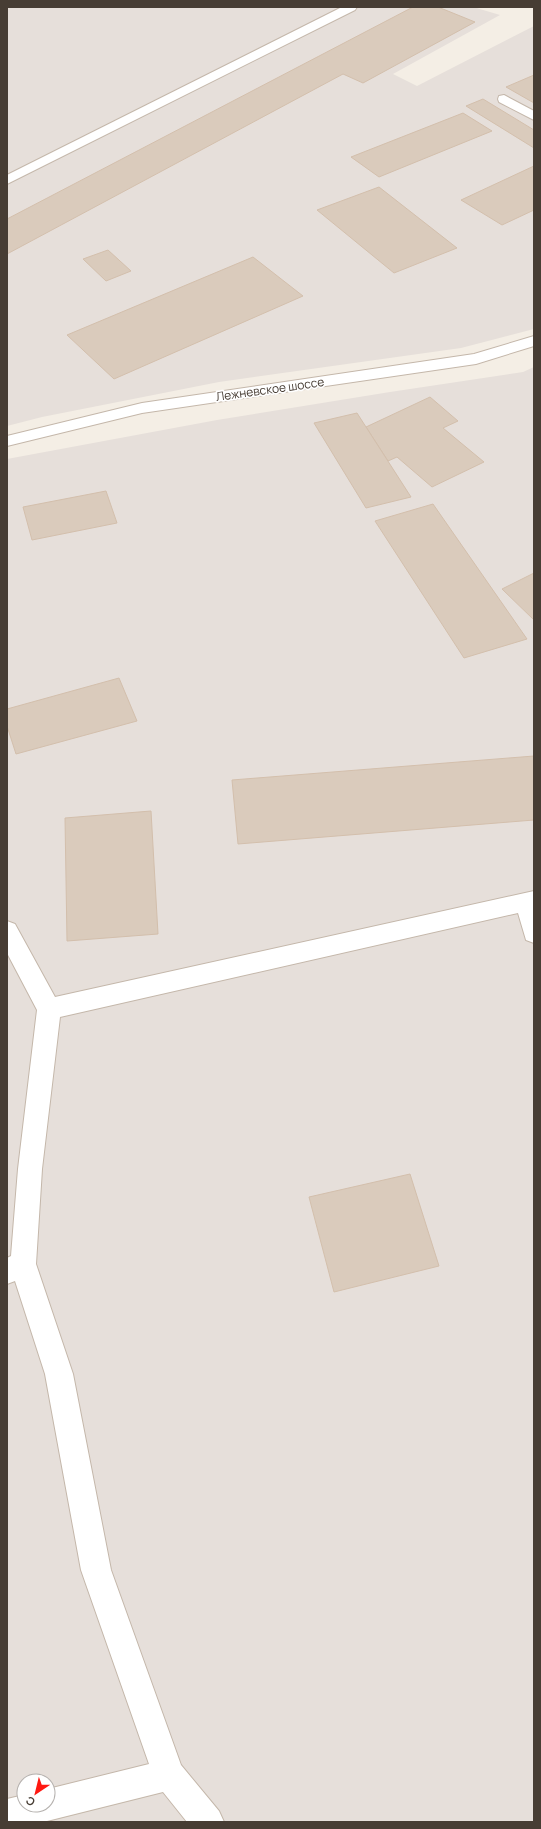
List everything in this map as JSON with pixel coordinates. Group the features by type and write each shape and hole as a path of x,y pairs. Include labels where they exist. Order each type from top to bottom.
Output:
{"street":[{"path":"7,180 351,7"},
{"path":"504,99 534,116"},
{"name":"Лежневское шоссе","path":"7,442 142,408 476,359 534,340"},
{"path":"49,1010 530,900 534,932"},
{"path":"7,931 49,1010 30,1169 15,1268 59,1374 96,1570 169,1775 208,1822"},
{"path":"7,1815 169,1775"}],"shaded area":[{"path":"7,7 473,7 500,15 393,74 417,86 534,26 534,329 461,348 219,382 42,417 7,426"},
{"path":"534,367 534,1822 7,1822 7,459 217,420 523,372"}],"building":[{"path":"413,7 438,7 475,22 363,83 343,74 7,254 7,219"},
{"path":"534,75 534,103 506,87"},
{"path":"483,99 534,130 534,148 466,106"},
{"path":"463,113 492,131 379,177 351,157"},
{"path":"534,166 534,210 502,225 461,200"},
{"path":"379,187 457,248 394,273 317,210"},
{"path":"108,250 131,271 106,281 83,259"},
{"path":"253,257 303,296 114,379 67,335"},
{"path":"430,397 458,421 443,428 484,462 432,487 397,457 388,461 366,427"},
{"path":"357,413 411,497 366,508 314,423"},
{"path":"106,491 117,523 32,540 23,507"},
{"path":"433,504 527,639 464,658 375,521"},
{"path":"534,573 534,620 502,589"},
{"path":"119,678 137,721 16,754 7,726 7,709"},
{"path":"534,756 534,820 238,844 232,780"},
{"path":"151,811 158,934 67,941 65,818"},
{"path":"410,1174 439,1266 334,1292 309,1197"}]}
